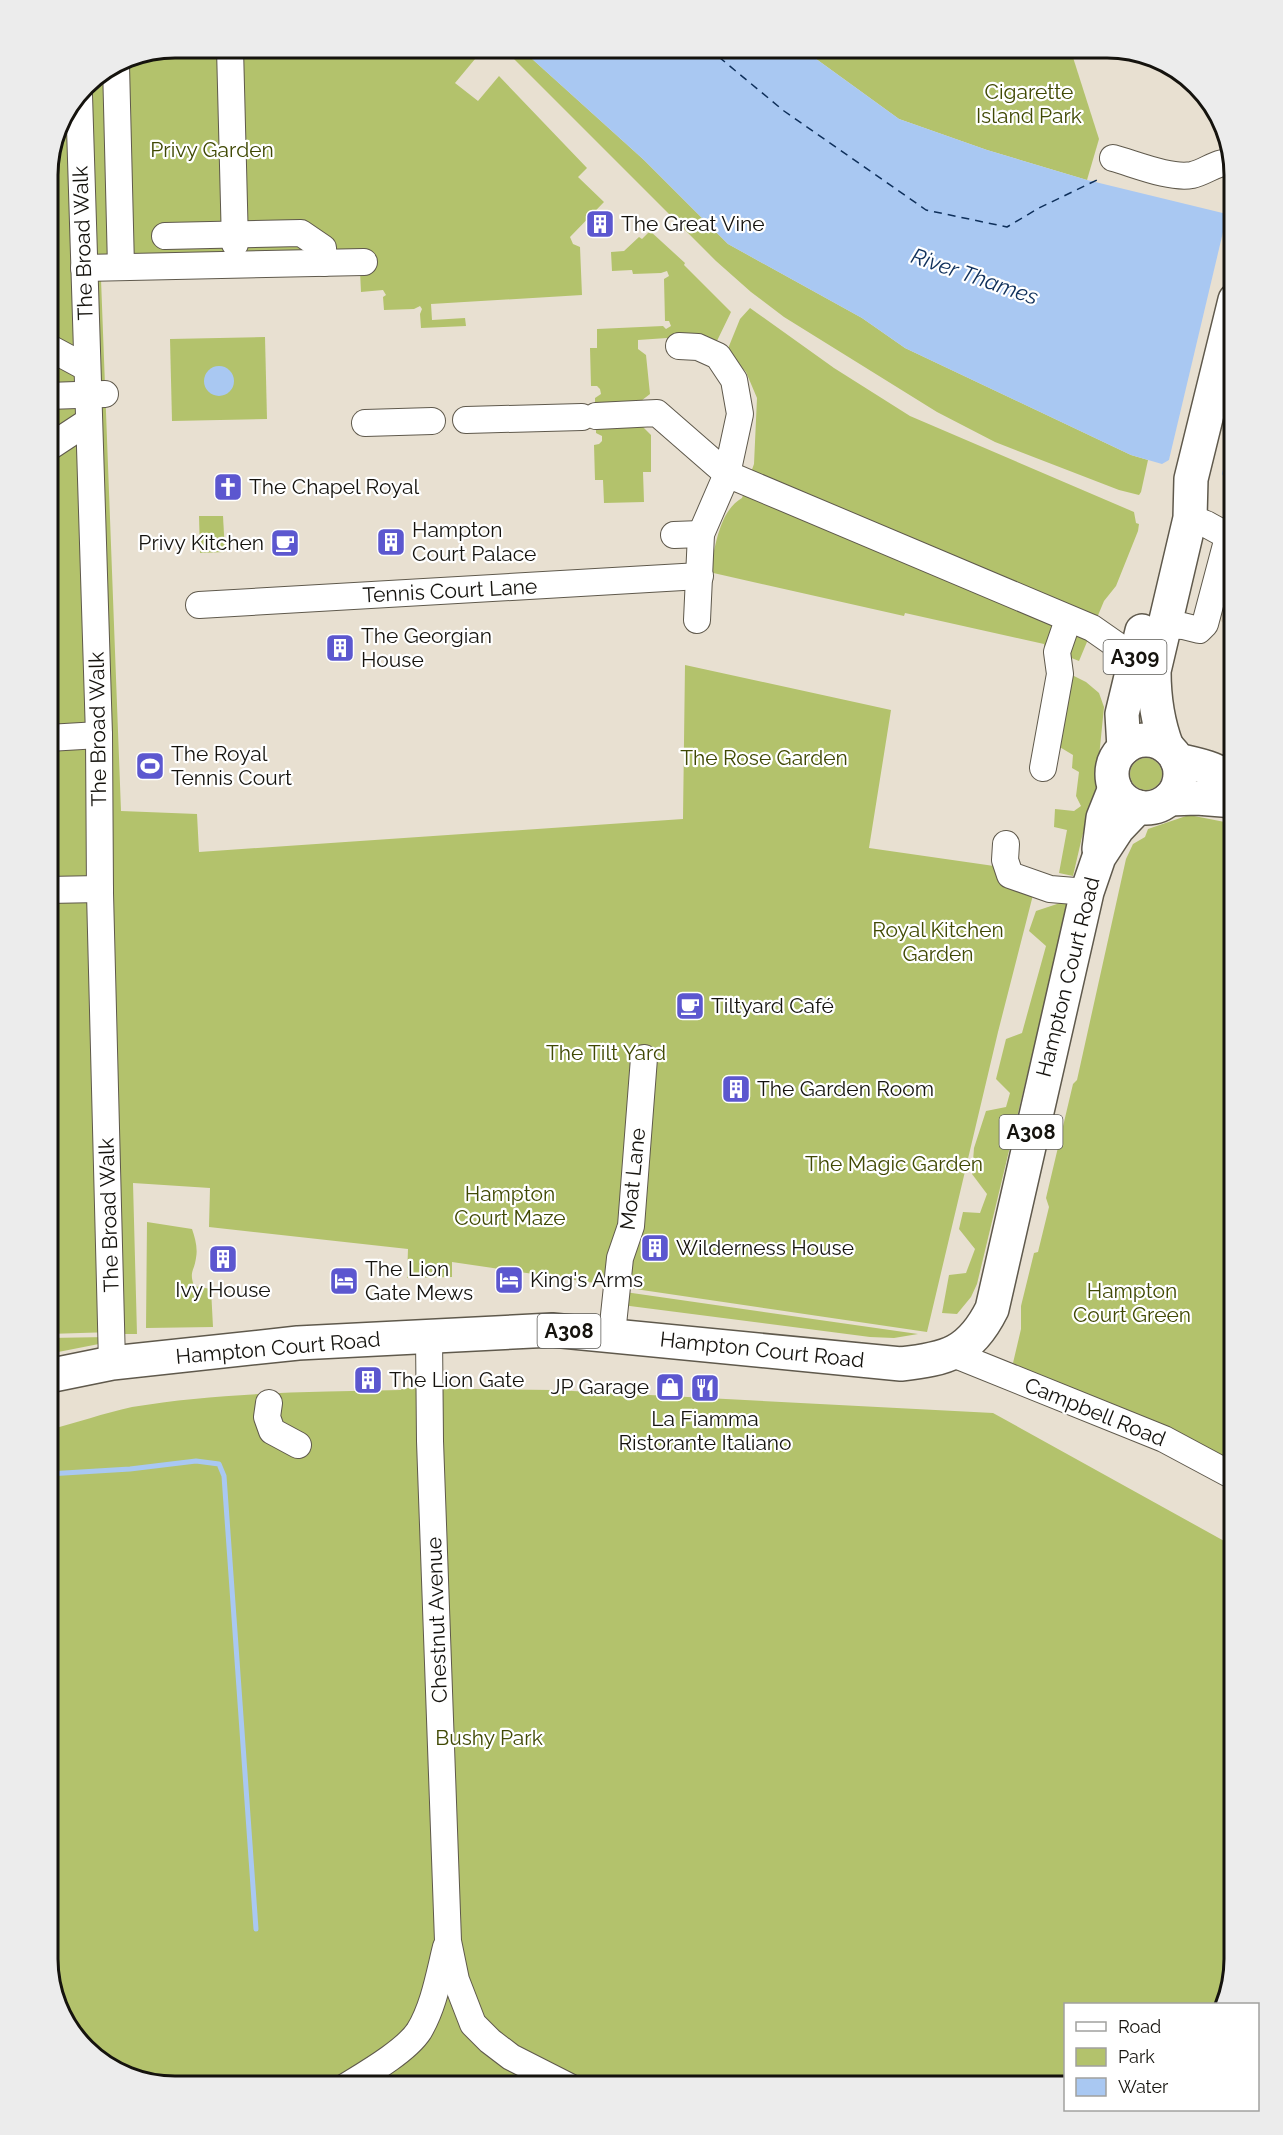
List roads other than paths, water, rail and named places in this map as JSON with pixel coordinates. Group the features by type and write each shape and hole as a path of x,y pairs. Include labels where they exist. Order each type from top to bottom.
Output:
{"main road":[{"name":"A309","path":"1172,753 1158,722 1154,695 1154,670 1190,518 1192,475 1224,345"},
{"name":"A309","path":"1124,748 1122,714 1134,658 1171,517 1192,475"},
{"path":"1224,775 1172,753 1150,740 1141,740 1124,748 1113,763 1112,776 1126,798 1155,807 1169,799 1224,800"},
{"path":"1169,799 1179,783 1180,772 1172,753"},
{"name":"Hampton Court Road","path":"58,1374 112,1363 298,1343 552,1330 901,1364 928,1361 953,1354 972,1339 984,1325 997,1294 1042,1082 1087,892 1099,857 1118,828 1126,798"}],"street":[{"path":"230,59 235,249"},
{"path":"116,75 121,267"},
{"name":"The Broad Walk","path":"79,108 87,368 97,394 89,421 99,735 100,889 112,1363"},
{"path":"1113,158 1180,176 1194,174 1224,163"},
{"path":"84,268 121,267 235,249 301,233 323,248 324,263 356,259"},
{"path":"165,236 235,249"},
{"path":"679,346 698,347 718,356 734,380 740,414 727,474 701,534 697,620"},
{"path":"59,353 87,368"},
{"path":"59,396 97,394"},
{"path":"466,420 657,413 727,474 980,580 1068,620 1092,628 1134,658"},
{"path":"59,441 89,421"},
{"path":"365,423 432,421"},
{"path":"1190,518 1224,534"},
{"path":"674,536 701,534"},
{"path":"1164,625 1199,630 1205,624 1224,552"},
{"name":"Tennis Court Lane","path":"199,605 700,576"},
{"path":"1043,768 1060,674 1057,652 1068,620"},
{"path":"59,737 99,735"},
{"path":"1006,844 1005,860 1010,875 1050,889 1087,892"},
{"path":"59,890 100,889"},
{"name":"Moat Lane","path":"612,1335 620,1258 631,1226 644,1058"},
{"name":"Chestnut Avenue","path":"429,1336 448,1941 456,1980 472,2025 511,2056 549,2076"},
{"name":"Campbell Road","path":"953,1354 1164,1439 1224,1471"},
{"path":"268,1402 267,1418 272,1431 298,1445"},
{"name":"Chestnut Avenue","path":"362,2076 394,2055 418,2032 429,2009 448,1941"},
{"path":"429,2009 452,2006 467,2011"}],"water":[{"name":"River Thames","path":"532,59 816,59 899,119 987,150 1087,180 1224,213 1224,477 1222,474 1169,460 1162,464 1131,455 905,348 862,318 728,244 644,160"},
{"path":"219,366 230,370 234,381 230,392 219,396 208,392 204,381 208,370"}],"waterway":[{"path":"58,1473 130,1469 196,1461 219,1464 224,1476 256,1929"}],"place":[{"name":"The Great Vine","path":"600,224"},
{"name":"The Chapel Royal","path":"228,487"},
{"name":"Hampton Court Palace","path":"391,542"},
{"name":"Privy Kitchen","path":"285,543"},
{"name":"The Georgian House","path":"340,648"},
{"name":"The Royal Tennis Court","path":"150,766"},
{"name":"Tiltyard Café","path":"690,1006"},
{"name":"The Garden Room","path":"736,1089"},
{"name":"Wilderness House","path":"655,1248"},
{"name":"Ivy House","path":"223,1259"},
{"name":"King's Arms","path":"509,1280"},
{"name":"The Lion Gate Mews","path":"344,1281"},
{"name":"The Lion Gate","path":"368,1380"},
{"name":"JP Garage","path":"670,1387"},
{"name":"La Fiamma Ristorante Italiano","path":"705,1388"}],"park label":[{"name":"Cigarette Island Park","path":"1029,104"},
{"name":"Privy Garden","path":"212,150"},
{"name":"The Rose Garden","path":"764,758"},
{"name":"Royal Kitchen Garden","path":"938,942"},
{"name":"The Tilt Yard","path":"606,1053"},
{"name":"The Magic Garden","path":"894,1164"},
{"name":"Hampton Court Maze","path":"510,1206"},
{"name":"Hampton Court Green","path":"1132,1303"},
{"name":"Bushy Park","path":"489,1738"}]}
